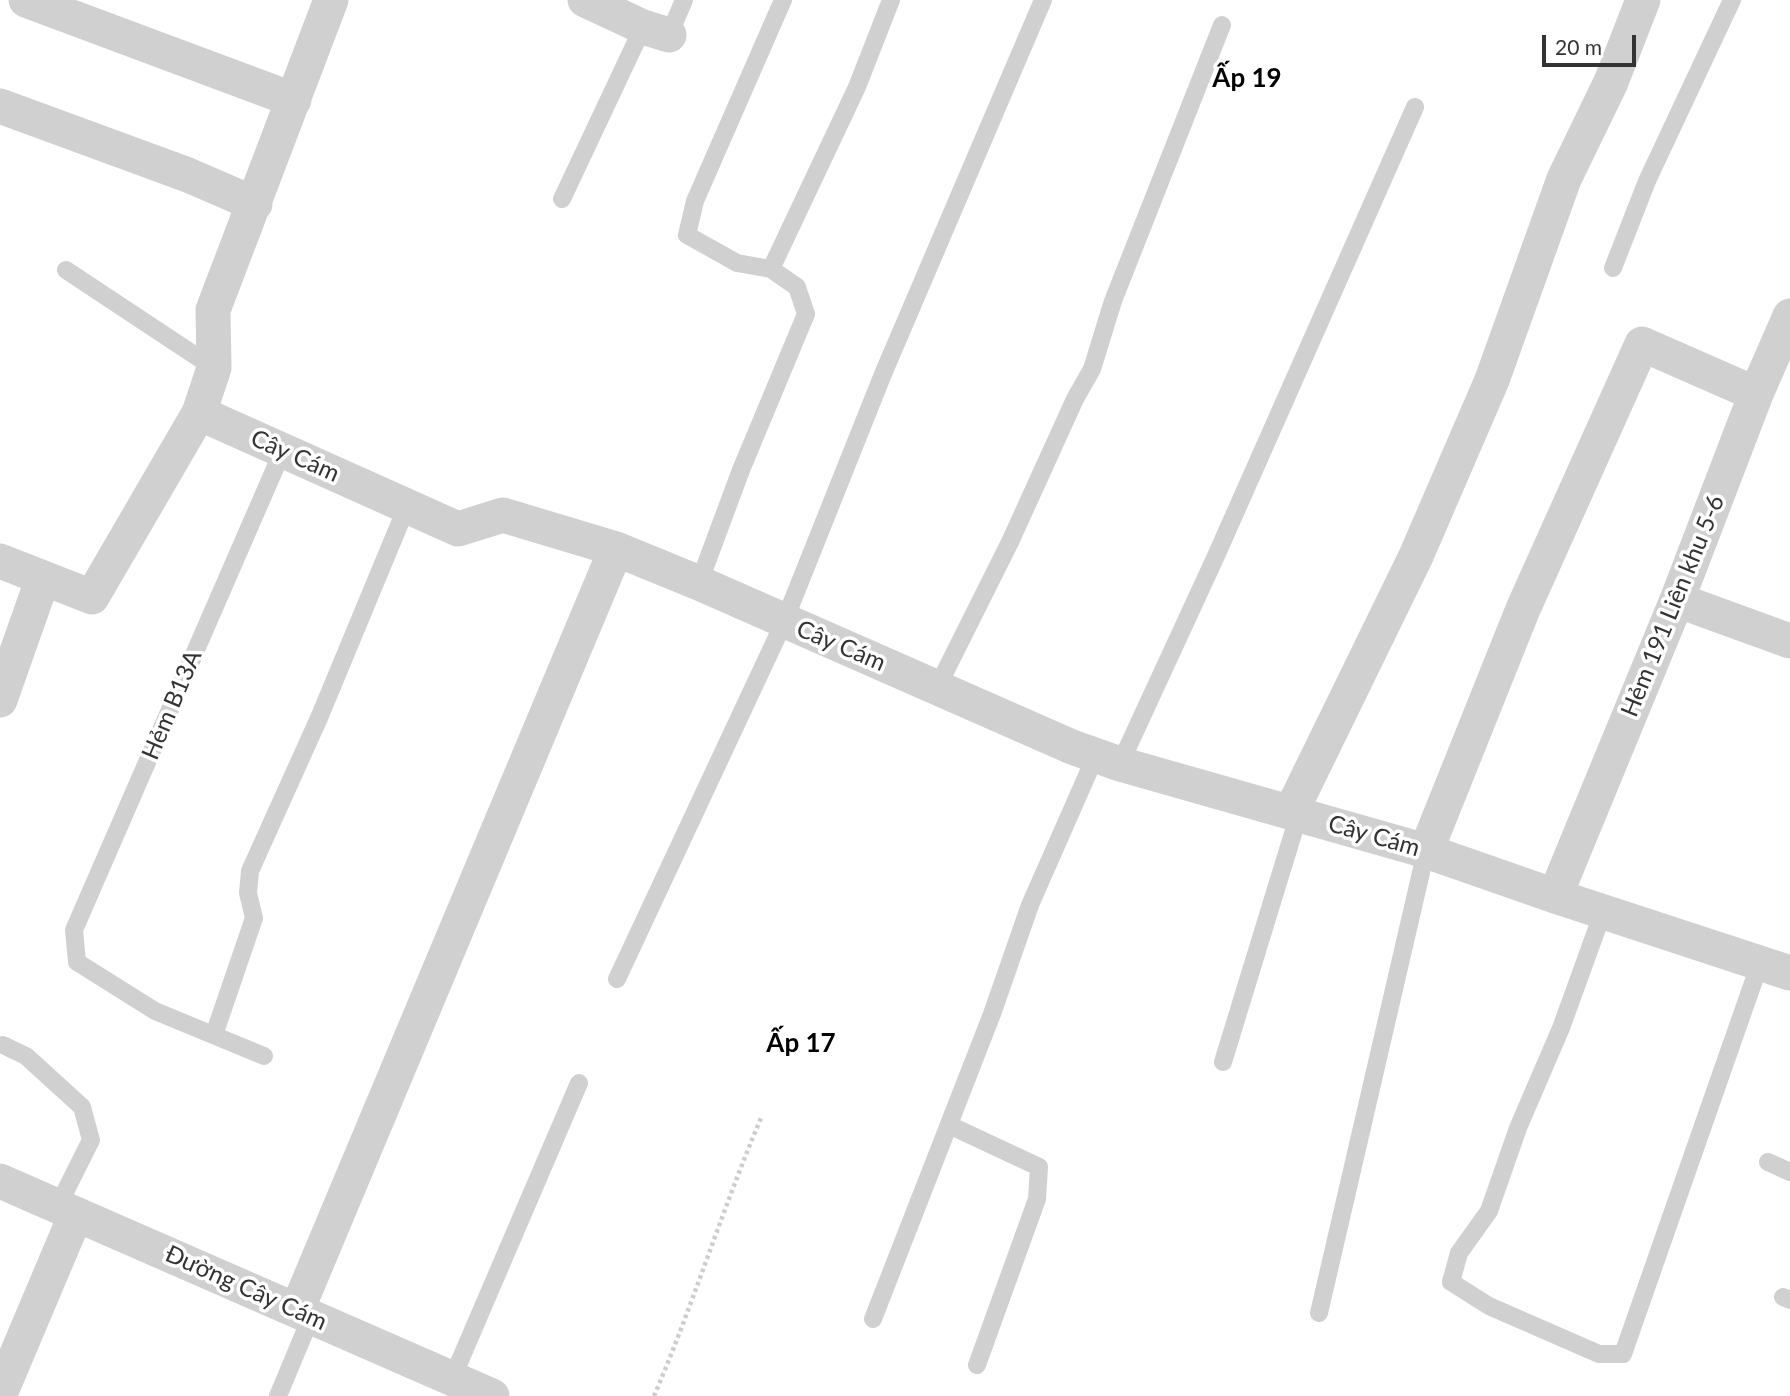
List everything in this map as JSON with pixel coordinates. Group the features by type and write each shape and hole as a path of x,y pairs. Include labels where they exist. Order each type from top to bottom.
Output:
{"street":[{"path":"26,0 294,100"},
{"path":"0,561 92,597 199,413 214,368 213,310 331,0"},
{"path":"585,0 656,31"},
{"path":"1295,813 1416,556 1492,380 1564,178 1611,82 1643,0"},
{"path":"0,106 188,175 255,204"},
{"name":"Hẻm 191 Liên khu 5-6","path":"1555,896 1677,600 1756,394 1790,316"},
{"path":"1426,851 1522,609 1642,344 1756,394"},
{"name":"Cây Cám","path":"199,413 458,529 503,515 616,549 1072,747 1426,851 1775,968"},
{"path":"304,1314 616,549"},
{"path":"0,700 43,578"},
{"path":"1677,600 1790,641"},
{"name":"Đường Cây Cám","path":"0,1181 492,1396"},
{"path":"0,1394 67,1210"}],"lane":[{"path":"562,199 656,31 684,0"},
{"path":"698,583 741,470 806,314 797,287 771,269 737,263 687,235 695,201 783,0"},
{"path":"771,269 857,87 891,0"},
{"path":"617,979 784,622 883,374 1043,0"},
{"path":"1613,268 1647,181 1732,0"},
{"path":"937,688 1092,369 1113,300 1222,25"},
{"path":"873,1319 949,1125 1030,905 1216,555 1415,107"},
{"path":"66,270 214,368"},
{"name":"Hẻm B13A","path":"214,1035 155,1011 77,962 74,930 283,450"},
{"path":"264,1056 214,1035 254,918 248,893 250,871 319,718 407,506"},
{"path":"1223,1062 1295,813"},
{"path":"1319,1313 1426,851"},
{"path":"1603,912 1561,1028 1518,1128 1489,1211 1459,1253 1451,1282 1489,1306 1599,1354 1623,1353 1775,968"},
{"path":"3,1045 26,1056 82,1107 90,1140 67,1210"},
{"path":"452,1379 579,1083"},
{"path":"949,1125 1039,1167 1037,1199 977,1365"},
{"path":"1768,1162 1790,1172"},
{"path":"278,1396 304,1314"}],"path":[{"path":"654,1396 674,1350 730,1191 761,1118"}],"district":[{"name":"Ấp 19","path":"1247,79"},
{"name":"Ấp 17","path":"801,1044"}]}
